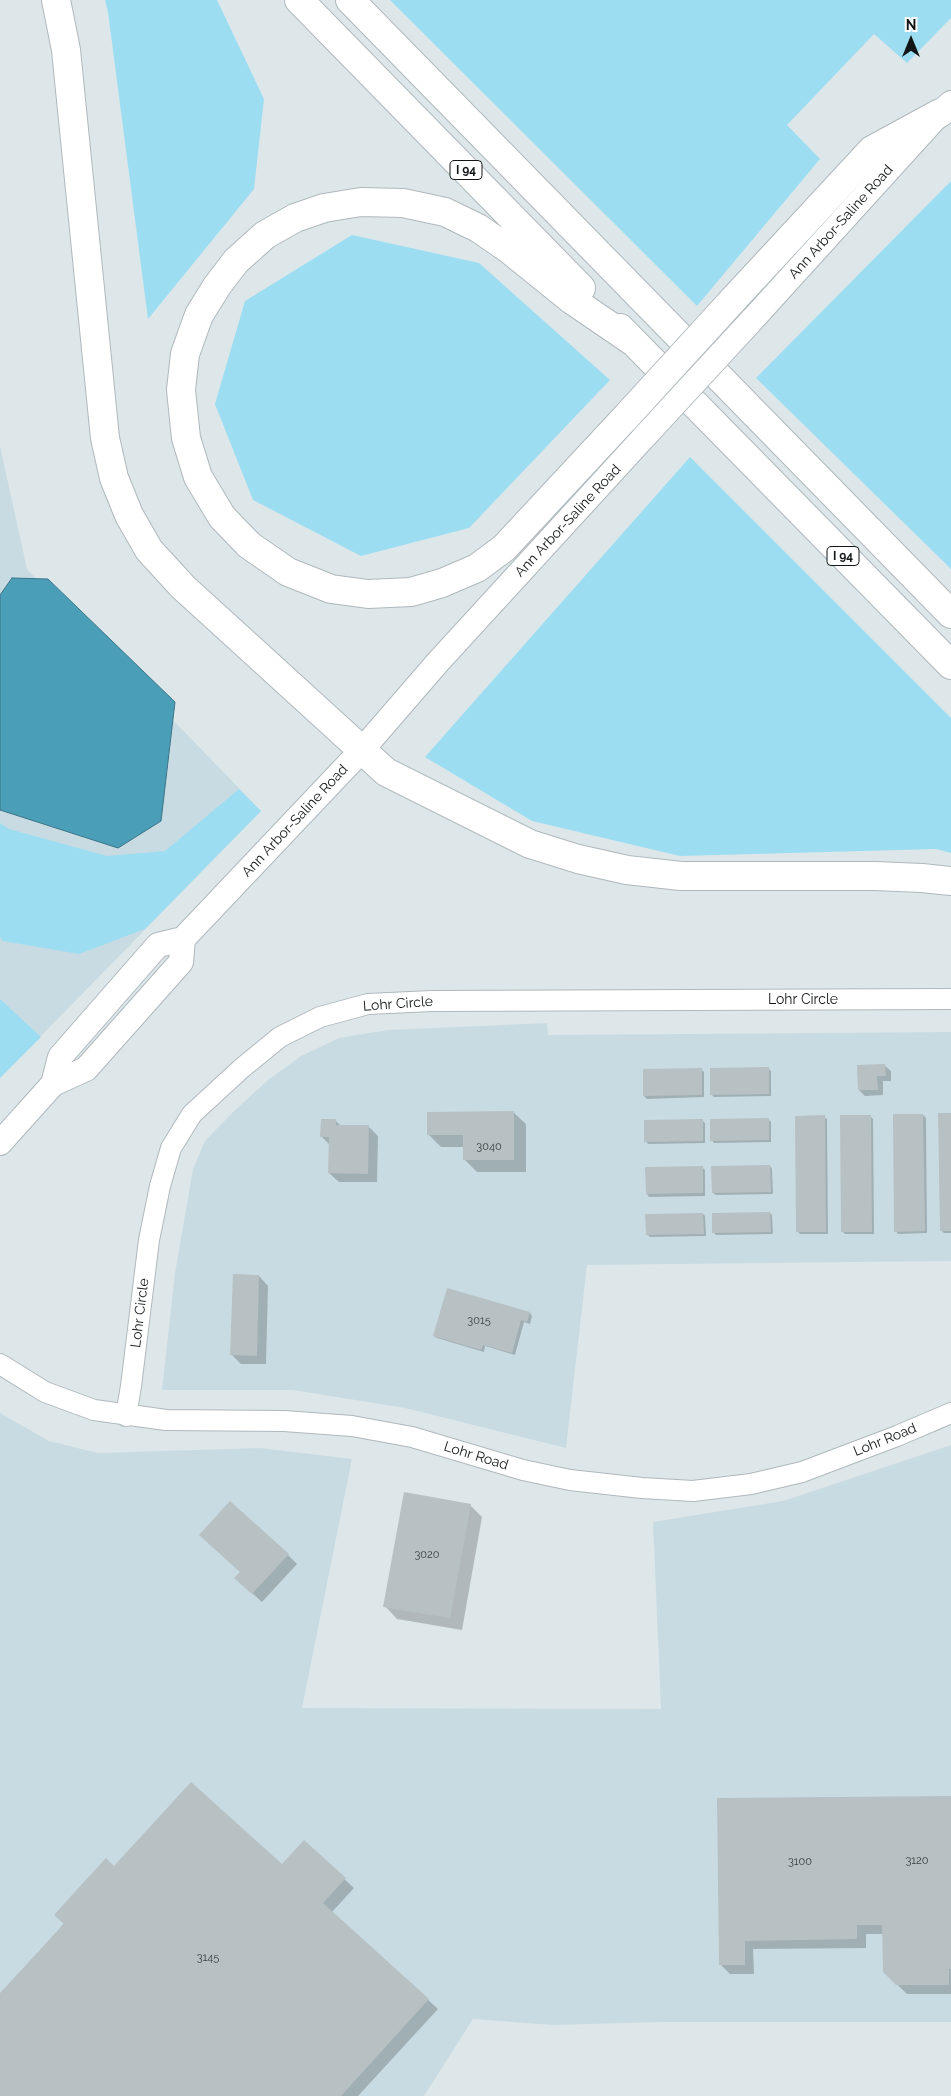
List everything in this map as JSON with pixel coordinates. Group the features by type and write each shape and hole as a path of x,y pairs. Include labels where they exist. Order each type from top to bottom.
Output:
{"highway":[{"path":"56,0 66,50 105,438 114,478 129,514 149,550 183,587 386,772 522,840 586,861 627,870 681,876 875,876 951,881"},
{"name":"I 94","path":"299,0 951,664"},
{"name":"I 94","path":"350,0 951,614"},
{"path":"632,341 572,300 510,250 478,228 445,212 403,203 361,202 324,208 295,218 265,235 236,261 217,286 199,315 185,354 181,390 186,438 198,477 222,517 249,545 288,572 331,589 368,594 411,592 442,583 477,568 504,548 872,150 945,108"}],"main road":[{"name":"Ann Arbor-Saline Road","path":"0,1144 53,1084 86,1069 181,962 184,938 361,751 445,655 945,108"}],"street":[{"name":"Lohr Circle","path":"126,1416 149,1240 160,1186 171,1148 192,1114 242,1068 280,1037 320,1016 368,1004 432,1001 951,999"},
{"name":"Lohr Road","path":"0,1364 45,1392 84,1408 126,1416 166,1420 284,1421 352,1426 412,1436 523,1470 570,1480 642,1488 694,1491 751,1484 802,1472 897,1436 951,1412"}],"shaded area":[{"path":"105,0 217,0 264,99 254,189 148,319 108,12"},
{"path":"390,0 951,0 951,18 907,63 874,34 787,125 820,159 697,306"},
{"path":"951,181 951,569 756,378"},
{"path":"352,235 479,263 610,380 469,528 361,556 253,500 215,404 245,301"},
{"path":"0,446 27,569 261,811 0,1078"},
{"path":"690,457 951,718 951,853 936,849 680,856 532,821 425,757"},
{"path":"12,578 48,579 175,702 161,821 118,848 0,810 0,595"},
{"path":"239,789 261,811 145,929 79,954 3,941 0,937 0,823 9,829 107,856 165,851"},
{"path":"0,999 41,1037 0,1078"},
{"path":"547,1023 548,1035 951,1032 951,1261 587,1265 566,1448 405,1408 293,1390 162,1390 175,1273 193,1169 205,1141 232,1113 268,1080 301,1056 339,1038 388,1030"},
{"path":"0,1413 49,1441 98,1453 260,1448 352,1459 302,1708 661,1709 653,1522 783,1501 951,1445 951,2022 666,2022 552,2025 473,2019 424,2096 0,2096"}],"building":[{"path":"885,1064 886,1076 877,1076 878,1090 858,1090 857,1065"},
{"path":"769,1067 769,1094 710,1095 710,1068"},
{"path":"702,1068 702,1095 643,1096 643,1069"},
{"path":"514,1111 514,1160 463,1160 463,1135 427,1135 427,1112"},
{"path":"938,1113 951,1113 951,1231 940,1231"},
{"path":"893,1114 923,1114 925,1231 894,1232"},
{"path":"825,1115 826,1232 796,1232 795,1116"},
{"path":"840,1115 871,1115 872,1232 841,1232"},
{"path":"769,1118 769,1140 710,1141 710,1119"},
{"path":"321,1119 336,1119 336,1125 369,1125 368,1174 328,1173 329,1137 320,1137"},
{"path":"703,1119 703,1141 644,1142 644,1120"},
{"path":"770,1165 771,1192 712,1193 711,1166"},
{"path":"703,1166 703,1193 646,1194 645,1167"},
{"path":"770,1212 771,1232 712,1233 712,1213"},
{"path":"703,1213 704,1234 646,1235 645,1214"},
{"path":"233,1274 259,1275 257,1356 230,1355"},
{"path":"447,1288 530,1312 527,1322 521,1320 512,1353 483,1345 481,1350 433,1336"},
{"path":"404,1492 471,1504 450,1618 383,1607"},
{"path":"230,1501 289,1554 252,1594 234,1578 240,1572 199,1535"},
{"path":"191,1782 282,1864 304,1840 346,1878 323,1903 429,1999 341,2096 0,2096 0,1993 64,1924 54,1915 72,1895 106,1858 114,1866"},
{"path":"951,1796 951,1969 949,1969 949,1985 896,1985 883,1972 882,1925 857,1925 857,1939 745,1941 745,1965 719,1965 717,1798"}]}
